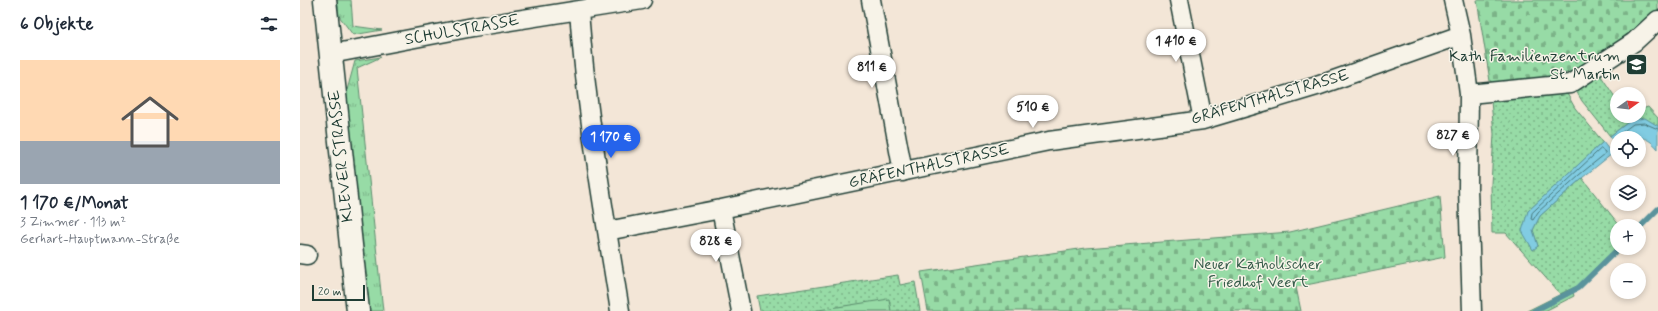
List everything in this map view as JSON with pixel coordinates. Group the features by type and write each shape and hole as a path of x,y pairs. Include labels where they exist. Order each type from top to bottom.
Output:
{"main road":[{"name":"KLEVER STRASSE","path":"325,0 358,311"}],"street":[{"name":"SCHULSTRASSE","path":"330,54 474,27 642,0"},
{"path":"871,0 903,172"},
{"path":"1179,0 1203,120"},
{"path":"1453,0 1461,35 1469,94 1468,188 1472,311"},
{"path":"579,10 583,66 620,311"},
{"path":"1469,94 1570,84 1634,42 1658,20"},
{"name":"GRÄFENTHALSTRASSE","path":"607,231 721,210 1049,141 1203,120 1317,86 1461,35"},
{"path":"721,210 741,311"}],"green space":[{"path":"337,0 351,0 353,26 382,30 353,35 339,16"},
{"path":"1477,0 1658,0 1658,12 1634,36 1631,31 1583,66 1558,75 1541,79 1496,85 1490,81"},
{"path":"1626,54 1601,76 1610,90 1610,123 1627,123 1617,131 1610,131 1610,136 1582,101 1575,89"},
{"path":"381,57 357,68 383,311 369,311 346,94 355,61"},
{"path":"1565,90 1575,108 1603,142 1528,211 1533,249 1538,246 1533,230 1540,216 1582,178 1614,219 1610,219 1610,254 1577,286 1560,294 1506,233 1492,233 1491,184 1494,134 1491,101"},
{"path":"1648,107 1658,118 1658,126 1646,121 1646,108"},
{"name":"Neuer Katholischer Friedhof Veert","path":"1440,196 1445,257 1296,287 1301,311 928,311 921,272 1086,248 1290,232"},
{"path":"1658,207 1658,212 1646,223 1645,219"},
{"path":"1610,254 1614,255 1579,289 1573,292 1574,296 1545,311 1527,311 1577,286"},
{"path":"898,275 900,285 915,282 920,311 760,311 757,296"},
{"path":"889,299 891,311 812,311"}],"water":[{"path":"1646,119 1658,126 1658,149 1646,139 1646,131 1617,131 1627,123 1646,123"},
{"path":"1603,142 1610,151 1610,156 1582,178 1540,216 1533,230 1538,246 1533,250 1522,231 1528,211"}],"waterway":[{"path":"1646,221 1658,209"},
{"path":"1534,311 1578,288 1612,255"}],"place":[{"name":"Kath. Familienzentrum St. Martin","path":"1636,65"}]}
